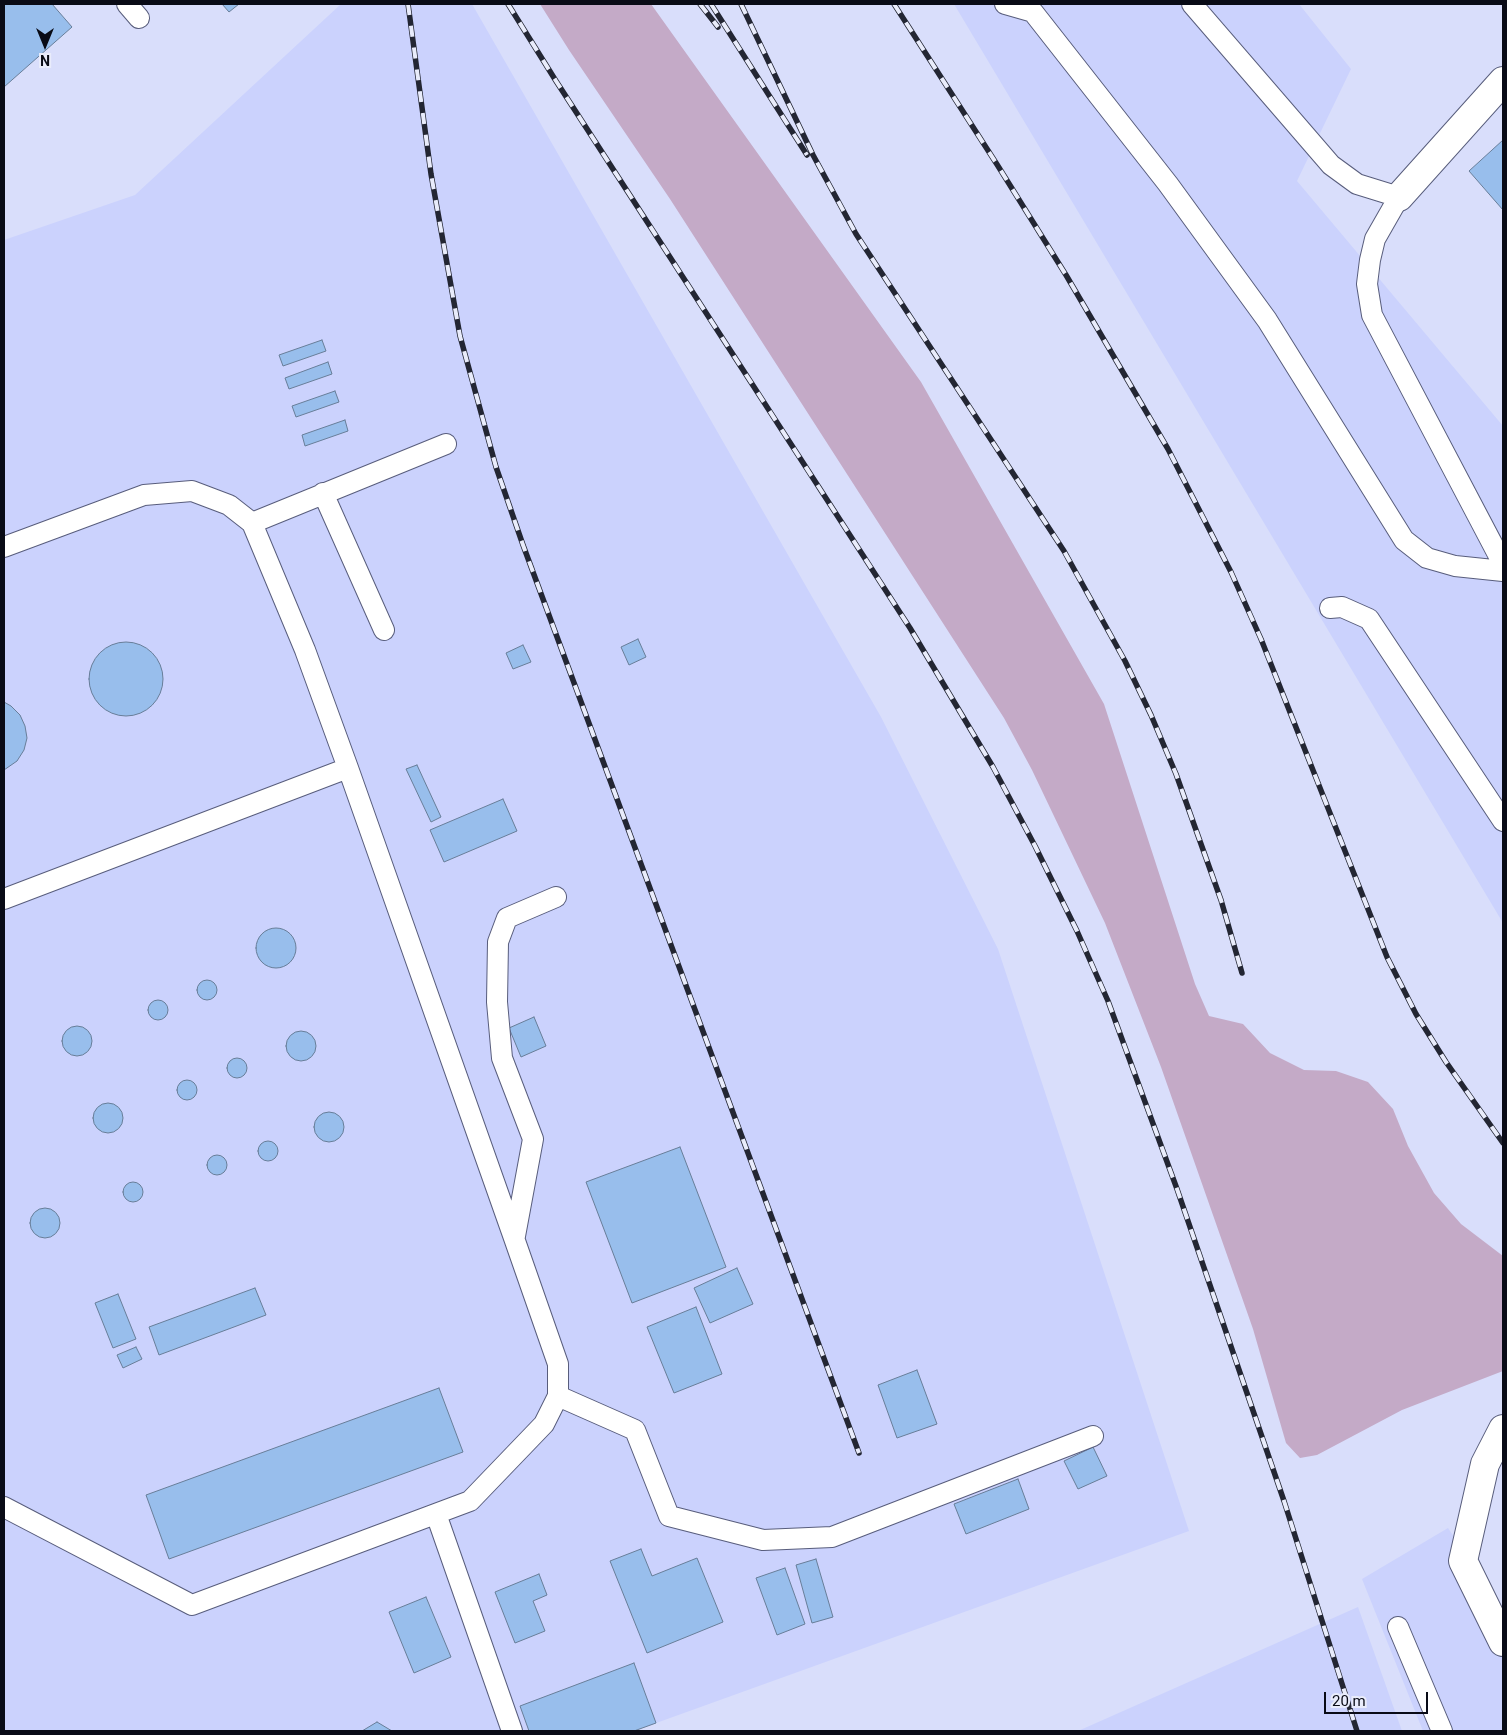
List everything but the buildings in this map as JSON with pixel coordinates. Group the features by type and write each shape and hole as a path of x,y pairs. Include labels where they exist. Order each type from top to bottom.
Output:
{"street":[{"path":"1399,197 1503,81"},
{"path":"1503,1430 1485,1464 1463,1561 1503,1642"}],"lane":[{"path":"1005,4 1033,12 1168,184 1267,320 1404,540 1427,558 1455,566 1503,571"},
{"path":"1192,4 1331,165 1357,184 1399,197 1375,239 1370,260 1367,284 1372,315 1503,564"},
{"path":"252,523 446,444"},
{"path":"4,547 144,494 192,491 229,505 252,523 305,650 348,768 558,1364 558,1396 544,1424 470,1501 192,1606 4,1507"},
{"path":"323,493 384,630"},
{"path":"1330,608 1342,607 1369,619 1503,820"},
{"path":"4,899 348,768"},
{"path":"514,1238 533,1139 502,1058 497,1002 498,942 506,918 556,897"},
{"path":"558,1396 635,1430 669,1516 763,1540 832,1536 1093,1436"},
{"path":"436,1514 512,1731"},
{"path":"1398,1627 1442,1731"}],"shaded area":[{"path":"341,4 472,4 881,717 998,949 1189,1531 634,1731 4,1731 4,240 135,195"},
{"path":"540,4 651,4 921,382 1104,704 1195,984 1209,1016 1243,1024 1270,1053 1304,1070 1336,1071 1368,1082 1393,1109 1408,1146 1434,1193 1461,1224 1503,1256 1503,1371 1402,1410 1317,1455 1300,1458 1286,1443 1253,1329 1161,1067 1105,923 1032,770 1004,718 670,199"},
{"path":"954,4 1299,4 1351,69 1297,181 1503,426 1503,923"},
{"path":"1448,1528 1503,1610 1503,1731 1423,1731 1362,1579"},
{"path":"1358,1607 1402,1731 1078,1731"}],"railway":[{"path":"408,4 431,174 460,336 496,467 523,545 859,1453"},
{"path":"508,4 910,628 993,767 1077,931 1108,1001 1177,1189 1284,1501 1357,1731"},
{"path":"700,4 718,27"},
{"path":"711,4 807,155"},
{"path":"741,4 813,155 856,234 1064,551 1125,661 1176,774 1221,900 1242,973"},
{"path":"894,4 1066,275 1168,449 1231,572 1261,639 1387,957 1416,1014 1446,1062 1503,1143"}]}
